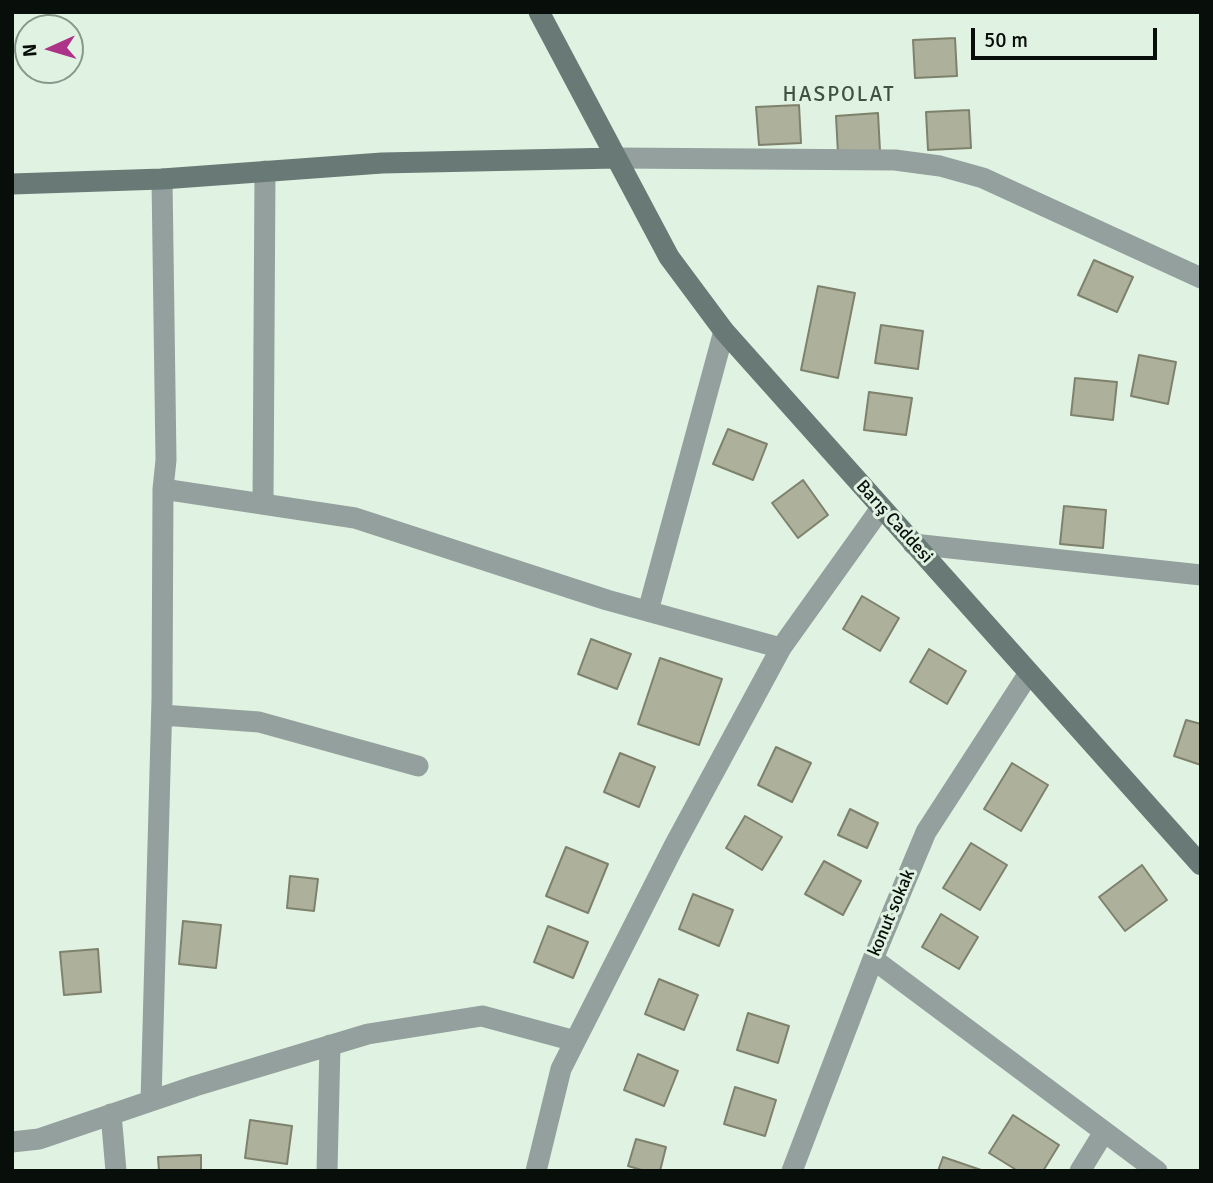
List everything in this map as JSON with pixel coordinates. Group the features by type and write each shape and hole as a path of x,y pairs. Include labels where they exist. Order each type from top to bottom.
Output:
{"street":[{"name":"Barış Caddesi","path":"539,12 669,257 724,331 1201,865"},
{"path":"12,184 162,179 382,163 616,158 895,160 940,166 983,178 1201,278"},
{"path":"263,504 265,171"},
{"path":"151,1101 162,715 163,489 166,460 162,179"},
{"path":"648,611 724,331"},
{"path":"163,489 355,518 607,600 782,648"},
{"path":"536,1171 561,1069 674,846 782,648 881,508"},
{"path":"913,544 1201,575"},
{"name":"konut sokak","path":"792,1171 873,959 926,832 1029,673"},
{"path":"162,715 260,722 418,766"},
{"path":"873,959 1157,1171"},
{"path":"12,1142 40,1139 151,1101 368,1034 482,1016 575,1041"},
{"path":"327,1171 330,1045"},
{"path":"111,1114 116,1171"},
{"path":"1080,1171 1104,1132"}],"building":[{"path":"955,38 957,76 915,78 913,40"},
{"path":"799,105 801,143 759,145 756,107"},
{"path":"969,110 971,148 928,150 926,112"},
{"path":"878,113 880,151 838,154 836,116"},
{"path":"1094,260 1133,277 1117,312 1078,295"},
{"path":"818,286 855,293 838,378 801,370"},
{"path":"881,325 923,331 918,369 875,363"},
{"path":"1139,355 1176,362 1168,404 1131,396"},
{"path":"1075,378 1117,382 1113,420 1071,415"},
{"path":"869,392 912,398 906,435 864,430"},
{"path":"728,429 767,444 753,480 713,464"},
{"path":"803,480 828,515 798,538 772,503"},
{"path":"1064,506 1106,510 1103,548 1060,544"},
{"path":"862,596 899,618 880,651 843,629"},
{"path":"591,639 631,654 617,689 578,674"},
{"path":"929,649 966,671 947,704 910,682"},
{"path":"660,658 722,679 699,745 638,724"},
{"path":"1186,720 1201,724 1201,765 1174,756"},
{"path":"776,747 811,763 792,802 758,785"},
{"path":"620,753 655,767 639,807 604,792"},
{"path":"1012,763 1048,785 1021,831 984,809"},
{"path":"850,809 878,823 867,848 838,835"},
{"path":"745,816 782,837 762,870 726,848"},
{"path":"971,843 1007,865 980,910 943,888"},
{"path":"566,847 608,864 588,913 546,896"},
{"path":"824,861 861,881 843,915 805,894"},
{"path":"1142,865 1167,900 1125,931 1099,897"},
{"path":"290,876 318,879 314,911 287,908"},
{"path":"693,894 733,910 719,946 679,929"},
{"path":"941,914 978,937 959,969 922,947"},
{"path":"183,921 221,925 216,968 179,964"},
{"path":"548,926 588,942 573,978 534,962"},
{"path":"98,949 101,992 64,995 60,952"},
{"path":"659,979 698,995 684,1030 645,1014"},
{"path":"748,1013 789,1026 778,1063 737,1050"},
{"path":"638,1054 678,1071 664,1106 624,1090"},
{"path":"735,1087 776,1100 765,1136 724,1124"},
{"path":"1013,1115 1059,1145 1043,1171 1018,1171 989,1153"},
{"path":"250,1120 292,1126 287,1164 245,1158"},
{"path":"636,1139 666,1147 660,1171 645,1171 628,1166"},
{"path":"201,1155 201,1171 159,1171 158,1157"},
{"path":"943,1157 984,1171 938,1171"}],"district":[{"name":"HASPOLAT","path":"839,95"}]}
